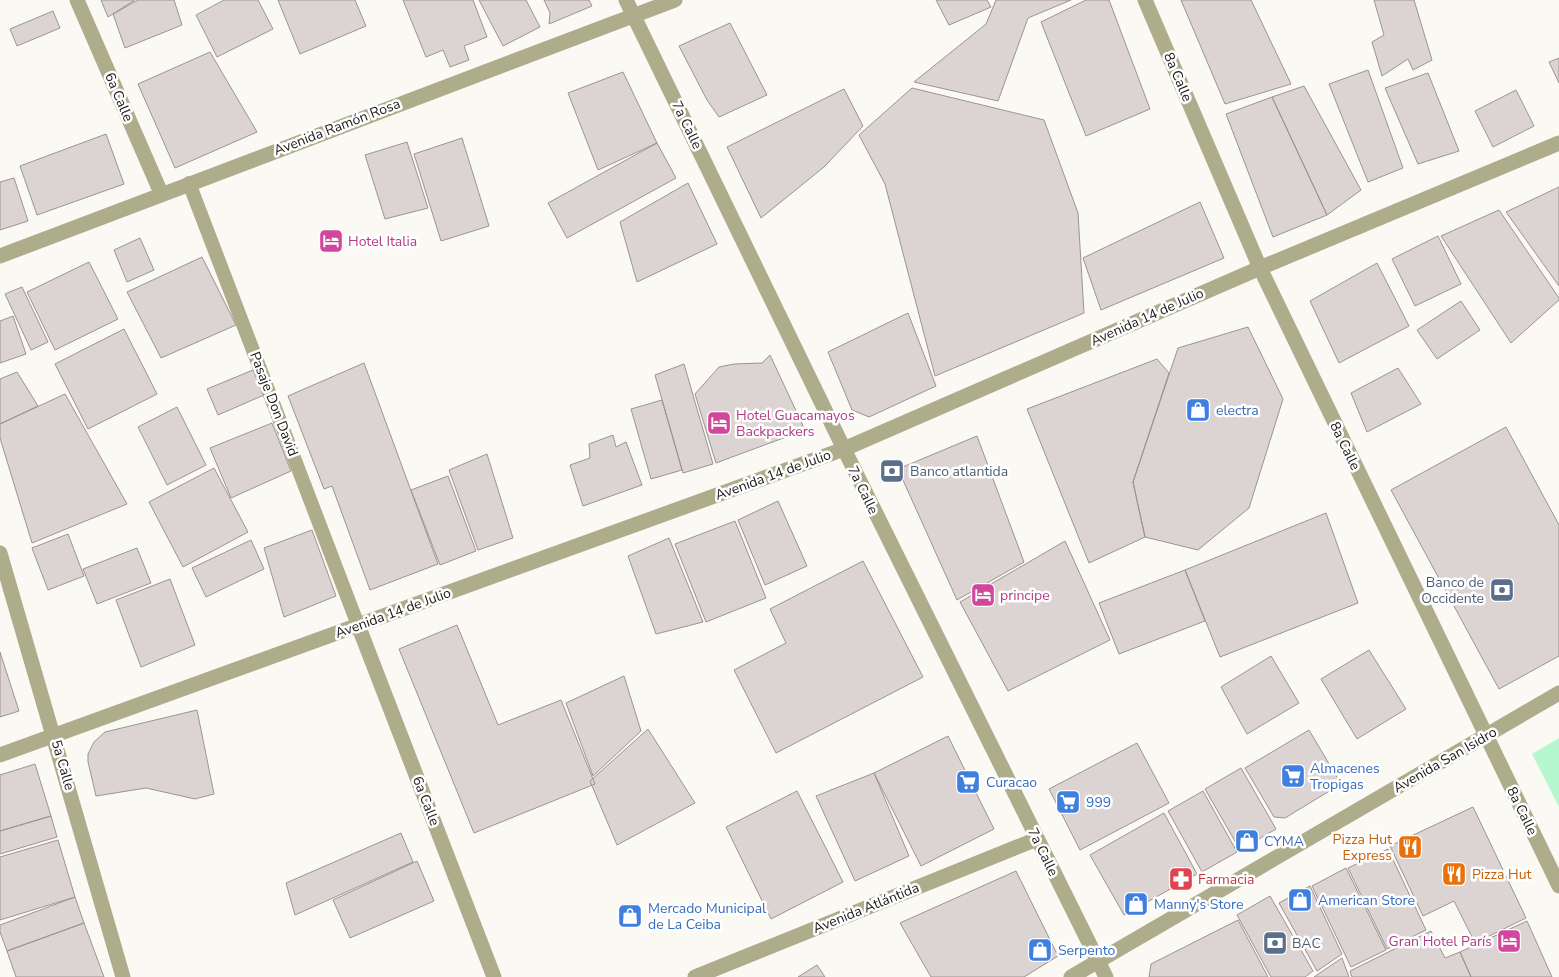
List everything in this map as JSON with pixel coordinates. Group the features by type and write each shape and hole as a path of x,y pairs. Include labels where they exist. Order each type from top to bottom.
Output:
{"street":[{"name":"6a Calle","path":"77,0 161,193"},
{"name":"7a Calle","path":"626,0 844,449 1106,977"},
{"name":"Avenida Ramón Rosa","path":"0,256 161,193 675,0"},
{"name":"8a Calle","path":"1145,0 1260,268 1485,737 1559,886"},
{"name":"Avenida 14 de Julio","path":"0,756 844,449 1260,268 1559,143"},
{"name":"5a Calle","path":"0,553 55,737 123,977"},
{"name":"6a Calle","path":"358,625 494,977"},
{"name":"Avenida San Isidro","path":"1072,977 1559,693"},
{"name":"Avenida Atlántida","path":"695,977 1037,839"}],"lane":[{"name":"Pasaje Don David","path":"189,183 358,625"}],"green space":[{"path":"1559,738 1559,807 1532,754"}],"building":[{"path":"101,0 135,0 108,17"},
{"path":"138,0 174,0 182,25 125,48 113,14"},
{"path":"224,0 258,0 273,29 217,57 196,15"},
{"path":"278,0 355,0 366,26 300,54"},
{"path":"403,0 473,0 487,37 464,46 469,60 450,67 443,50 426,57"},
{"path":"479,0 526,0 540,27 503,46"},
{"path":"544,0 589,0 592,6 549,24 550,13"},
{"path":"936,0 987,0 991,7 949,25"},
{"path":"996,0 1071,0 1028,18 998,101 914,82 986,24"},
{"path":"1086,0 1109,0 1150,109 1086,136 1041,22"},
{"path":"1181,0 1251,0 1291,84 1225,104"},
{"path":"1374,0 1414,0 1432,60 1413,70 1408,59 1382,76 1372,42 1384,35"},
{"path":"53,11 60,28 17,46 10,29"},
{"path":"730,23 767,95 719,117 707,100 679,46"},
{"path":"210,52 257,132 175,168 138,84"},
{"path":"1559,58 1559,83 1549,62"},
{"path":"1368,70 1403,168 1368,182 1329,84"},
{"path":"623,72 657,143 598,170 568,93"},
{"path":"1428,73 1459,151 1418,164 1385,88"},
{"path":"1304,86 1361,190 1327,215 1272,97"},
{"path":"912,88 1044,120 1078,213 1084,313 935,376 885,184 859,135"},
{"path":"844,89 863,126 824,167 761,218 727,147"},
{"path":"1516,90 1534,126 1493,147 1475,111"},
{"path":"1272,97 1327,215 1273,237 1226,114"},
{"path":"106,134 124,184 37,215 20,166"},
{"path":"462,138 489,226 441,241 414,154"},
{"path":"407,142 428,208 385,219 365,155"},
{"path":"657,143 676,178 567,238 548,203"},
{"path":"14,178 28,221 0,230 0,182"},
{"path":"688,183 717,244 637,282 620,222"},
{"path":"1559,187 1559,286 1506,212"},
{"path":"1200,202 1224,258 1101,310 1083,258"},
{"path":"1499,210 1559,298 1511,343 1441,236"},
{"path":"1438,236 1461,284 1415,306 1392,259"},
{"path":"140,238 154,270 127,282 114,250"},
{"path":"202,257 236,325 161,358 127,292"},
{"path":"89,262 118,319 55,350 27,292"},
{"path":"1377,263 1409,326 1339,363 1310,301"},
{"path":"22,287 48,342 31,350 5,294"},
{"path":"1461,301 1480,330 1437,359 1417,330"},
{"path":"908,313 936,386 869,417 852,410 828,352"},
{"path":"13,316 26,354 0,363 0,321"},
{"path":"1248,327 1283,399 1249,508 1198,550 1145,537 1133,482 1178,348"},
{"path":"124,329 157,394 88,429 55,364"},
{"path":"770,355 805,430 716,463 695,394 719,367 734,364 762,363"},
{"path":"1157,359 1169,373 1133,482 1145,537 1089,563 1027,409"},
{"path":"364,363 438,564 370,590 332,486 324,489 288,396"},
{"path":"684,364 713,464 683,473 655,375"},
{"path":"1398,368 1421,404 1367,432 1351,393"},
{"path":"253,370 264,395 218,415 207,389"},
{"path":"17,372 38,406 0,424 0,379"},
{"path":"65,394 127,504 32,543 0,438 0,424"},
{"path":"662,400 682,470 651,479 631,409"},
{"path":"177,407 206,465 167,485 138,427"},
{"path":"272,423 291,471 231,498 210,448"},
{"name":"Banco de Occidente","path":"1506,427 1559,525 1559,656 1499,689 1391,490"},
{"path":"613,435 616,447 626,442 642,485 583,506 570,465 590,458 589,444"},
{"path":"977,436 1024,562 957,600 898,469"},
{"path":"487,454 513,538 478,550 449,470"},
{"path":"214,468 248,532 183,567 149,502"},
{"path":"448,476 476,551 440,565 411,490"},
{"path":"778,501 807,566 765,585 738,520"},
{"path":"1326,513 1358,603 1220,657 1185,570"},
{"path":"735,521 766,598 706,622 675,544"},
{"path":"312,530 336,596 284,617 264,548"},
{"path":"68,534 84,576 48,590 32,548"},
{"path":"669,538 703,622 656,634 628,556"},
{"path":"251,540 264,569 206,597 192,568"},
{"path":"1065,541 1110,640 1008,691 960,602"},
{"path":"137,548 151,583 97,604 83,569"},
{"path":"863,561 923,677 776,753 734,670 786,643 770,609"},
{"path":"1185,570 1205,621 1119,654 1099,603"},
{"path":"170,579 195,645 141,667 116,600"},
{"path":"457,625 498,725 561,700 595,784 474,833 399,649"},
{"path":"1369,650 1406,709 1357,739 1321,679"},
{"path":"0,652 19,711 0,717"},
{"path":"1271,656 1299,703 1247,734 1221,687"},
{"path":"624,676 641,731 593,776 566,703"},
{"path":"197,710 214,794 195,799 146,788 96,796 88,754 94,742 105,732"},
{"path":"648,729 695,803 617,845 590,781"},
{"name":"Almacenes Tropigas","path":"1309,730 1341,784 1285,818 1274,817 1245,768"},
{"path":"948,736 994,829 921,866 874,773"},
{"path":"1137,743 1169,803 1080,850 1049,789"},
{"path":"35,764 51,816 0,831 0,775"},
{"path":"1241,768 1276,829 1240,850 1205,789"},
{"path":"874,773 909,856 855,881 816,796"},
{"path":"797,791 843,882 771,919 726,827"},
{"path":"1203,791 1237,852 1202,872 1168,811"},
{"name":"Pizza Hut","path":"1473,807 1526,918 1475,943 1454,901 1423,916 1390,846"},
{"path":"1164,813 1197,874 1124,915 1090,855"},
{"path":"51,816 57,837 0,854 0,831"},
{"path":"401,833 413,862 295,915 286,883"},
{"path":"58,840 75,897 0,920 0,857"},
{"path":"1388,849 1426,930 1387,949 1348,868"},
{"path":"417,861 434,901 350,938 333,900"},
{"path":"1346,868 1386,950 1351,967 1312,886"},
{"path":"1016,871 1058,956 1024,977 931,977 900,923"},
{"path":"1310,886 1342,954 1317,971 1279,903"},
{"name":"BAC","path":"1270,896 1313,971 1305,977 1271,977 1237,915"},
{"path":"75,897 84,923 7,951 0,932 0,925"},
{"path":"1238,920 1268,977 1149,977 1151,964"},
{"path":"1527,921 1552,977 1471,977 1460,952"},
{"path":"84,923 104,977 16,977 7,951"},
{"path":"1431,931 1445,958 1460,952 1471,977 1352,977 1350,971"},
{"path":"1342,958 1349,977 1314,977"},
{"path":"817,965 825,977 798,977"}],"place":[{"name":"Hotel Italia","path":"331,241"},
{"name":"electra","path":"1198,410"},
{"name":"Hotel Guacamayos Backpackers","path":"719,423"},
{"name":"Banco atlantida","path":"892,471"},
{"name":"Banco de Occidente","path":"1502,590"},
{"name":"principe","path":"983,595"},
{"name":"Almacenes Tropigas","path":"1293,776"},
{"name":"Curacao","path":"968,782"},
{"name":"999","path":"1068,802"},
{"name":"CYMA","path":"1247,841"},
{"name":"Pizza Hut Express","path":"1410,847"},
{"name":"Pizza Hut","path":"1454,874"},
{"name":"Farmacia","path":"1181,879"},
{"name":"American Store","path":"1300,900"},
{"name":"Manny's Store","path":"1136,904"},
{"name":"Mercado Municipal de La Ceiba","path":"630,916"},
{"name":"Gran Hotel París","path":"1509,941"},
{"name":"BAC","path":"1275,943"},
{"name":"Serpento","path":"1040,950"}]}
